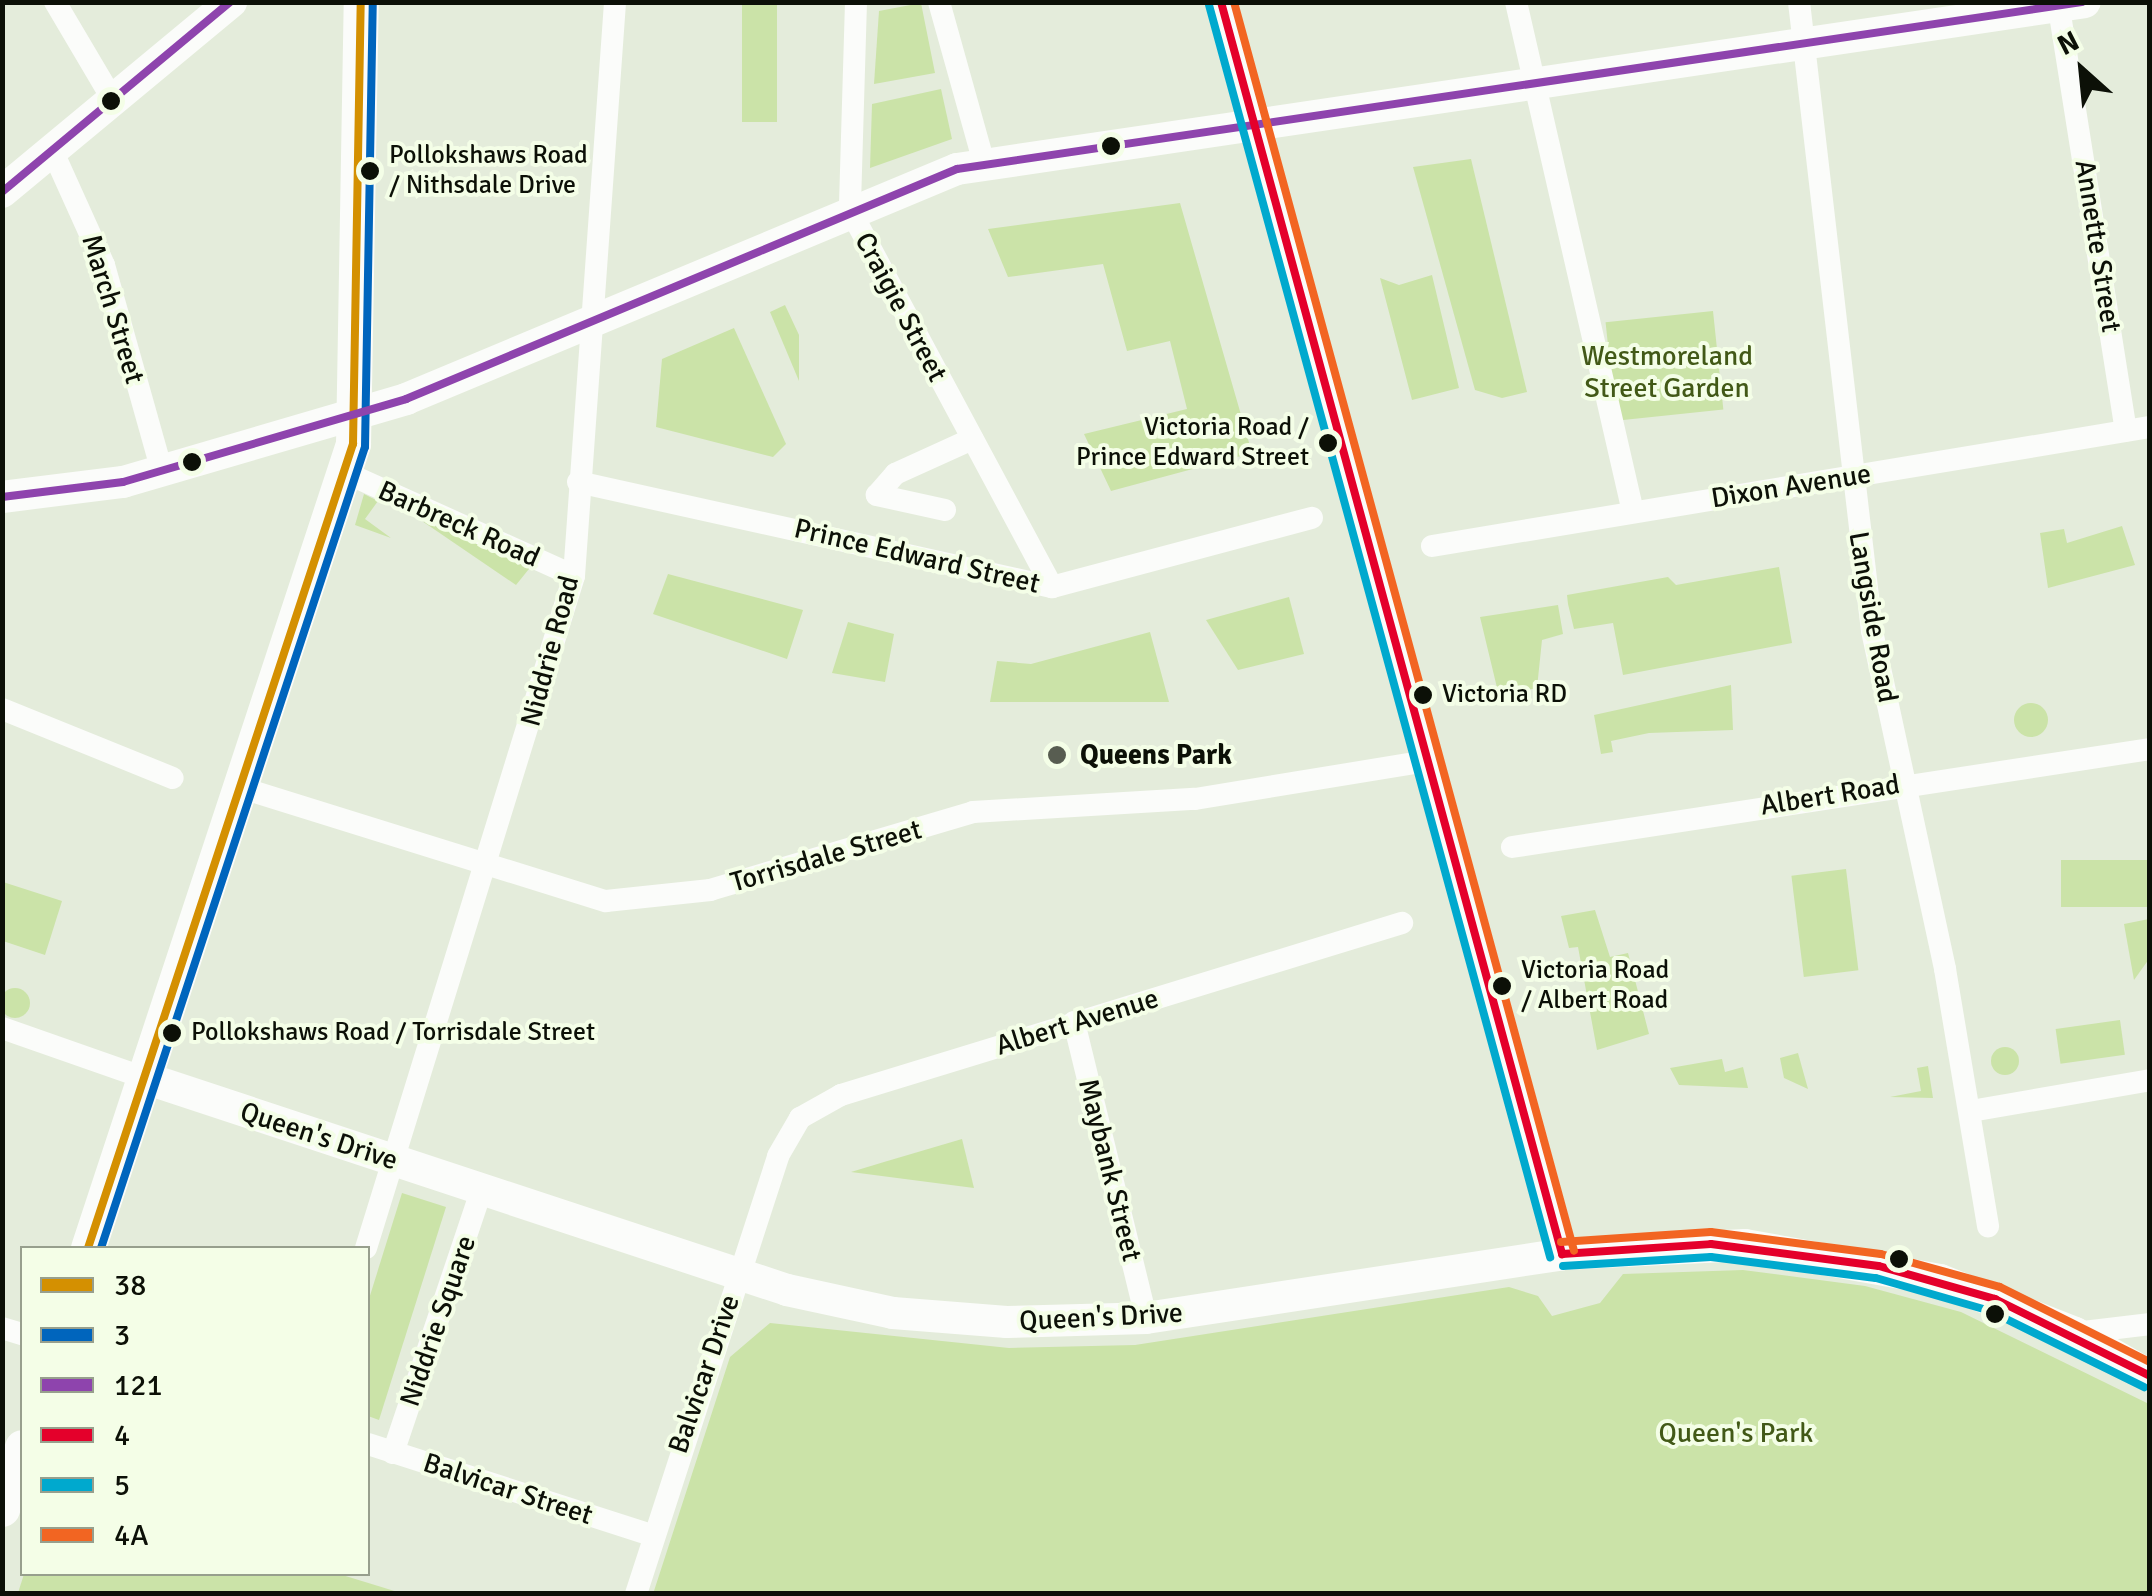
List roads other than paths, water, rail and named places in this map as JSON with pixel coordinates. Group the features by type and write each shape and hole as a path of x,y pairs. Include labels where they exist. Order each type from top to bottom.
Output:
{"main road":[{"path":"89,1246 344,472 358,415 361,2"},
{"path":"2,1508 20,1453"}],"street":[{"path":"55,2 107,105"},
{"path":"2,192 231,2"},
{"name":"Niddrie Road","path":"396,1161 574,576 615,2"},
{"name":"Craigie Street","path":"856,2 850,210 1052,587"},
{"path":"939,2 984,163"},
{"path":"1220,2 1562,1254"},
{"path":"1516,2 1532,88 1633,512"},
{"name":"Langside Road","path":"1798,2 1850,476 1872,631 1971,1111 1988,1226"},
{"path":"2,497 162,472 358,415 850,210 984,163 1257,130 1802,41 2067,4"},
{"name":"Annette Street","path":"2067,4 2138,429"},
{"name":"March Street","path":"53,152 104,265 162,472"},
{"name":"Dixon Avenue","path":"1432,546 2138,429"},
{"path":"945,510 877,494 895,474 972,440"},
{"name":"Barbreck Road","path":"344,472 574,576"},
{"name":"Prince Edward Street","path":"578,482 1052,587 1312,518"},
{"path":"2,709 173,778"},
{"name":"Albert Road","path":"1512,848 1902,783 2150,749"},
{"name":"Torrisdale Street","path":"239,786 606,901 710,890 973,812 1195,799 1424,756"},
{"name":"Albert Avenue","path":"778,1156 792,1125 826,1102 1402,922"},
{"name":"Maybank Street","path":"1074,1022 1146,1318"},
{"path":"2,1028 145,1078"},
{"name":"Queen's Drive","path":"145,1078 738,1272 928,1318 1146,1318 1562,1254 1711,1244 1813,1253 1940,1280 2075,1333"},
{"path":"1971,1111 2150,1080"},
{"name":"Balvicar Drive","path":"636,1594 650,1534 778,1156"},
{"path":"367,1246 396,1161"},
{"name":"Niddrie Square","path":"393,1453 482,1189"},
{"path":"2075,1333 2150,1324"},
{"path":"2075,1333 2150,1376"},
{"name":"Balvicar Street","path":"370,1445 650,1534"}],"place":[{"name":"Pollokshaws Road / Nithsdale Drive","path":"370,171"},
{"name":"Victoria Road / Prince Edward Street","path":"1328,443"},
{"name":"Victoria RD","path":"1423,695"},
{"name":"Queens Park","path":"1057,755"},
{"name":"Victoria Road / Albert Road","path":"1502,986"},
{"name":"Pollokshaws Road / Torrisdale Street","path":"172,1033"}],"park label":[{"name":"Westmoreland Street Garden","path":"1667,372"},
{"name":"Queen's Park","path":"1736,1433"}]}
